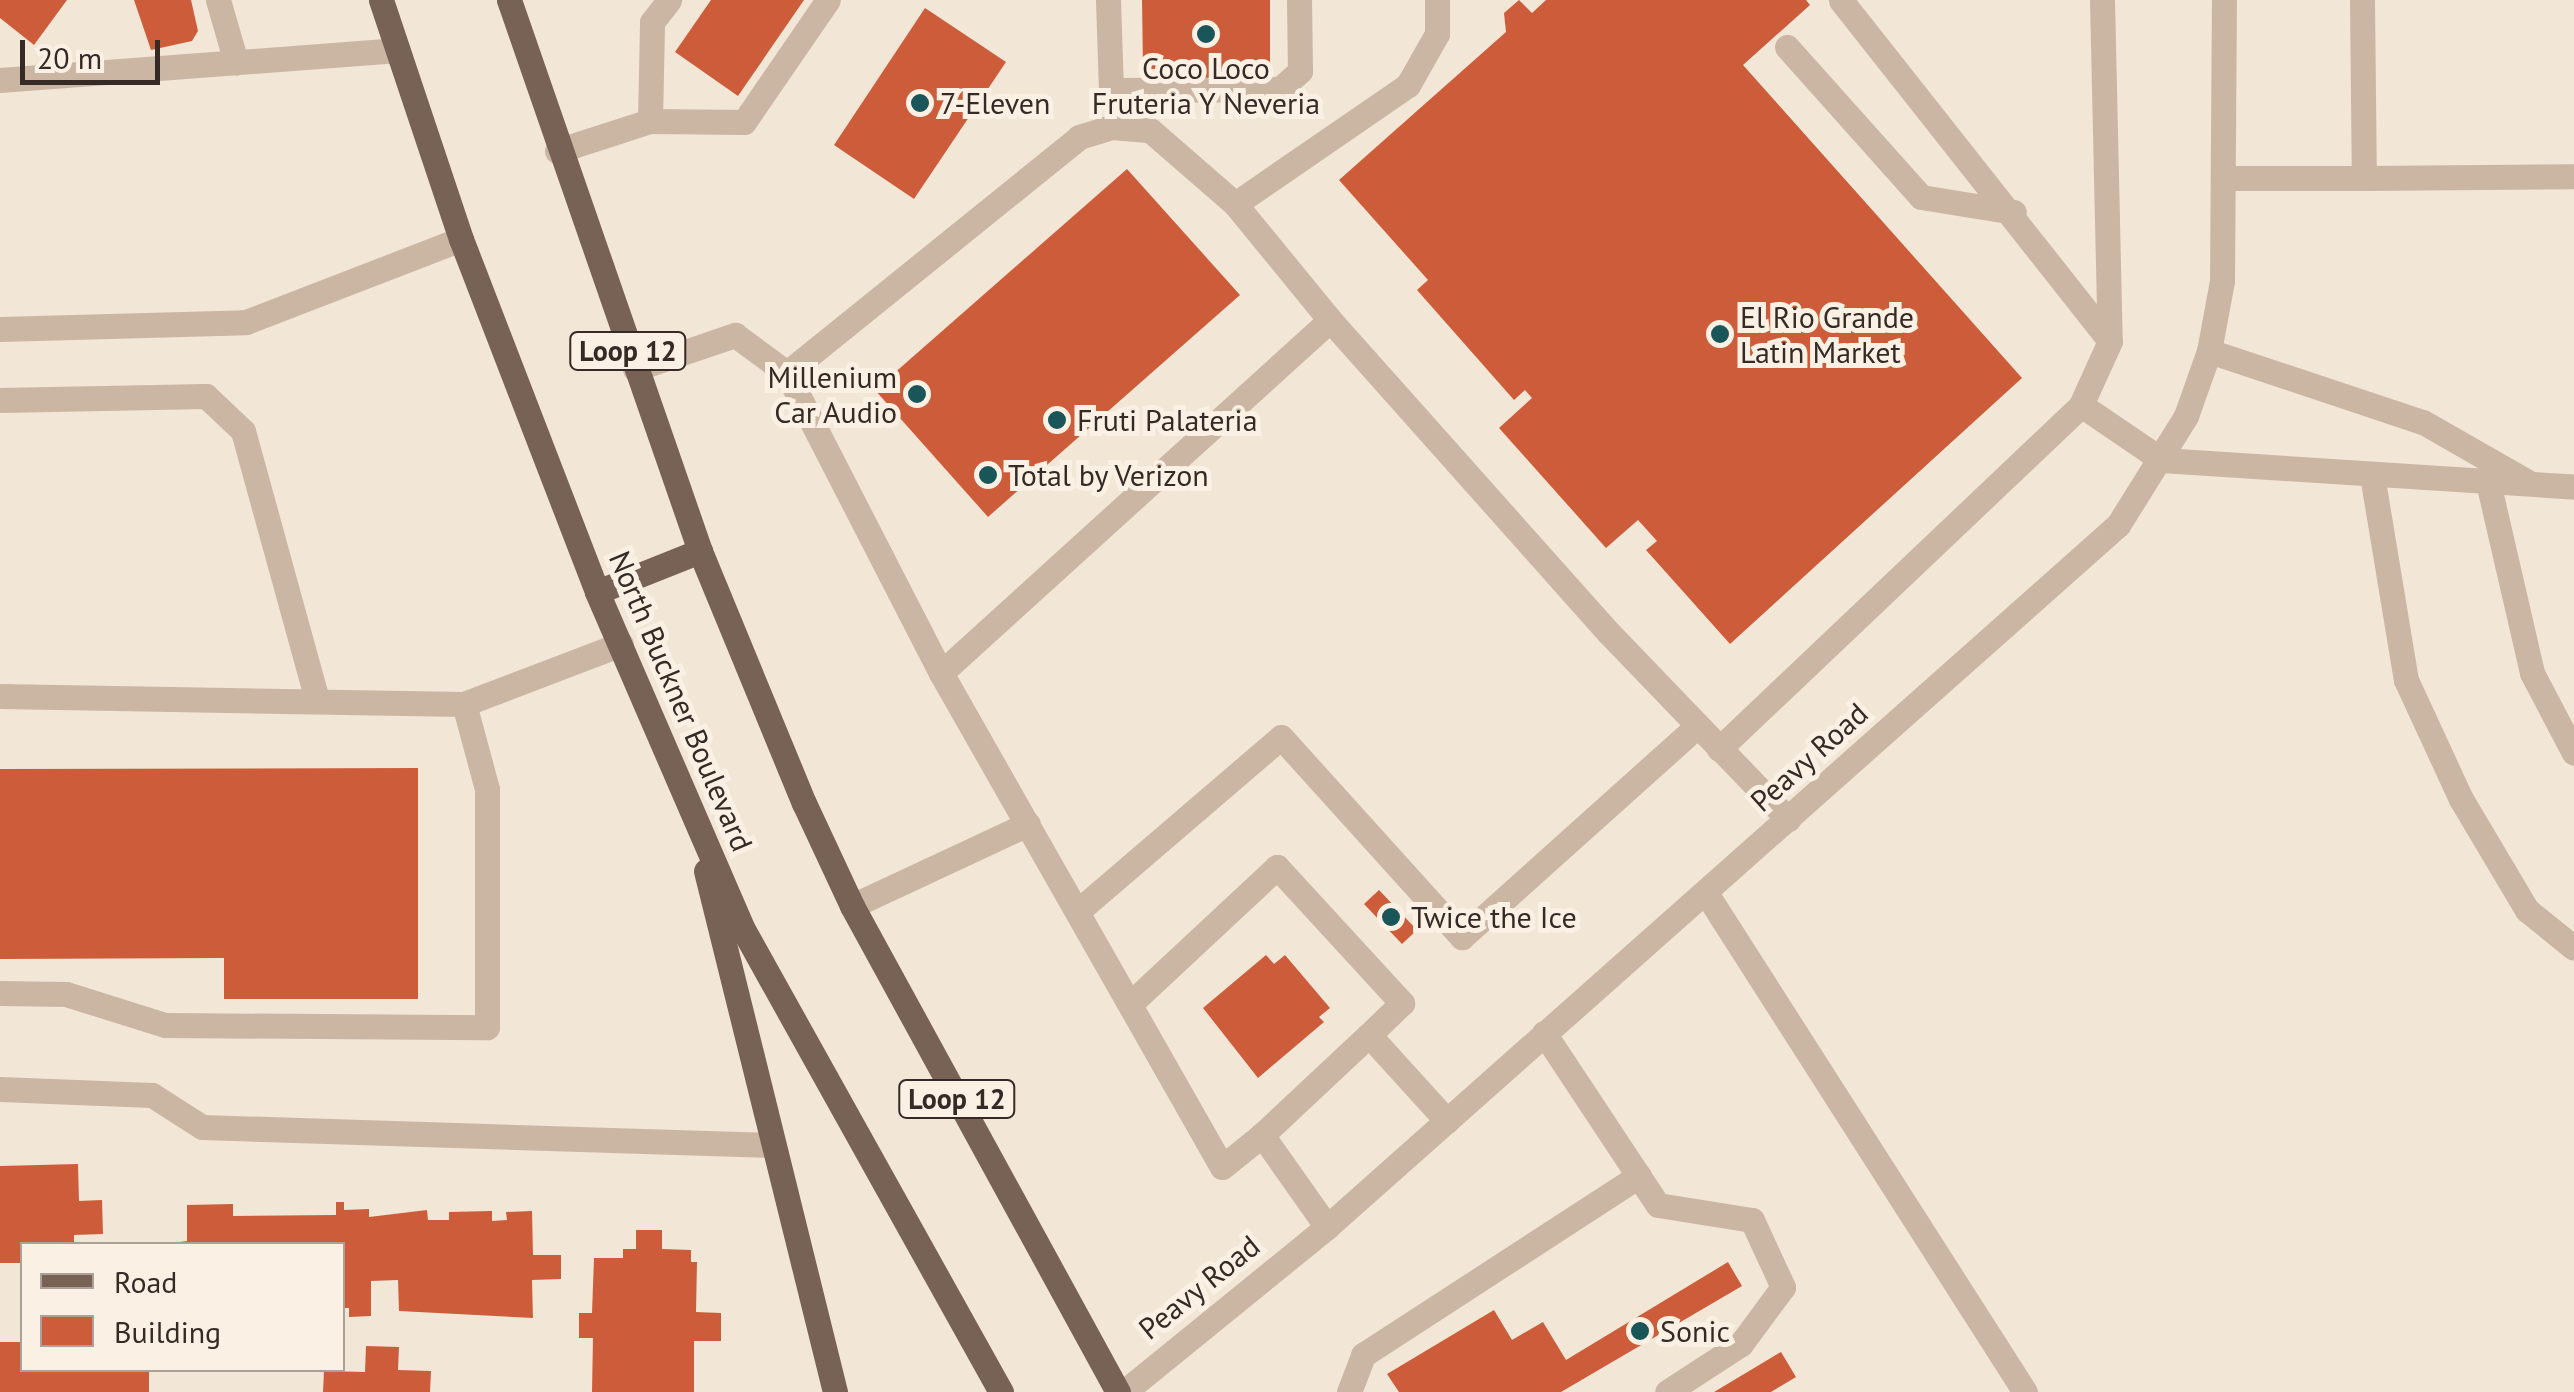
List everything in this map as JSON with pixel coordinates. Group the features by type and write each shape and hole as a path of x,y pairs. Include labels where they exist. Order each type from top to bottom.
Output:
{"main road":[{"name":"North Buckner Boulevard","path":"381,0 461,239 597,592 744,931 1001,1392"},
{"name":"Loop 12","path":"508,0 557,151 700,551 852,906 1120,1392"},
{"path":"597,592 700,551"},
{"path":"689,803 835,1392"}],"street":[{"path":"218,0 236,62"},
{"path":"650,121 652,22 668,0"},
{"path":"557,151 650,121 744,122 828,0"},
{"path":"1108,0 1112,127"},
{"path":"1111,90 1280,89 1300,71 1299,0"},
{"path":"1235,204 1408,85 1437,34 1437,0"},
{"path":"1841,0 2014,212 2110,342"},
{"path":"1719,749 2081,404 2110,342 2102,0"},
{"name":"Peavy Road","path":"1120,1392 1327,1226 2118,525 2162,460 2208,351 2222,280 2224,0"},
{"path":"2362,0 2364,178"},
{"path":"1787,47 1921,197 2014,212"},
{"path":"0,80 395,50"},
{"path":"787,372 1080,137 1112,127 1150,130 1235,204 1330,320 1696,726 1788,819"},
{"path":"2225,178 2574,176"},
{"path":"0,329 246,322 461,239"},
{"path":"941,672 1330,320"},
{"path":"634,369 734,335 787,372 941,672 1222,1166 1262,1135 1402,1003 1278,867 1130,1004"},
{"path":"2208,351 2423,422 2530,484"},
{"path":"0,400 206,396 243,431 317,700"},
{"path":"2081,404 2162,460 2574,487"},
{"path":"2372,475 2406,680 2460,799 2527,910 2574,948"},
{"path":"2488,482 2532,672 2574,752"},
{"path":"0,696 464,704 621,644"},
{"path":"0,994 66,994 166,1025 486,1027 486,790 477,734 464,704"},
{"path":"1078,911 1281,737 1462,938 1696,726"},
{"path":"852,906 1028,824"},
{"path":"1706,893 2025,1392"},
{"path":"1544,1033 1658,1206 1752,1220 1784,1286 1741,1344 1667,1392"},
{"path":"1369,1035 1447,1120"},
{"path":"0,1089 152,1095 202,1127 772,1145"},
{"path":"1262,1135 1327,1226"},
{"path":"1349,1392 1363,1355 1639,1176"}],"building":[{"path":"0,0 67,0 34,45 0,18"},
{"path":"134,0 191,0 198,31 192,41 151,50"},
{"path":"711,0 804,0 738,96 675,52"},
{"name":"Coco Loco Fruteria Y Neveria","path":"1142,0 1270,0 1270,70 1227,70 1227,83 1161,84 1161,69 1143,69"},
{"name":"El Rio Grande Latin Market","path":"1519,0 1532,13 1546,0 1806,0 1810,5 1743,65 2022,378 1730,644 1646,550 1657,541 1638,520 1606,548 1499,428 1532,398 1525,390 1514,400 1417,290 1428,280 1339,180 1506,32 1504,13"},
{"name":"7-Eleven","path":"925,8 1006,62 914,199 834,145"},
{"path":"1127,169 1240,295 988,517 875,390"},
{"path":"418,768 418,999 224,999 224,958 0,959 0,769"},
{"name":"Twice the Ice","path":"1379,890 1417,930 1402,944 1364,904"},
{"path":"1266,955 1274,964 1285,955 1330,1008 1319,1017 1324,1022 1258,1078 1203,1008"},
{"path":"78,1164 79,1201 102,1200 103,1234 74,1235 74,1242 20,1242 20,1263 0,1263 0,1166"},
{"path":"336,1202 344,1202 344,1210 369,1209 369,1217 427,1210 428,1220 449,1220 449,1212 492,1211 492,1221 507,1220 506,1212 532,1211 533,1255 561,1255 561,1279 532,1280 533,1318 399,1311 398,1280 371,1281 371,1316 349,1317 349,1308 345,1308 345,1242 179,1242 187,1241 187,1205 233,1204 233,1216 336,1215"},
{"path":"636,1230 662,1230 662,1249 691,1250 691,1262 697,1262 696,1312 721,1313 721,1341 694,1341 694,1392 592,1392 593,1338 579,1338 579,1313 592,1313 594,1258 623,1258 623,1249 636,1249"},
{"name":"Sonic","path":"1728,1262 1742,1286 1561,1392 1399,1392 1387,1374 1494,1310 1512,1340 1543,1322 1566,1360"},
{"path":"0,1342 20,1342 20,1372 149,1372 149,1392 0,1392"},
{"path":"366,1346 399,1347 398,1370 431,1371 430,1392 323,1392 324,1372 365,1372"},
{"path":"1781,1352 1796,1377 1771,1392 1714,1392"}],"place":[{"name":"Coco Loco Fruteria Y Neveria","path":"1206,34"},
{"name":"7-Eleven","path":"920,103"},
{"name":"El Rio Grande Latin Market","path":"1720,334"},
{"name":"Millenium Car Audio","path":"917,394"},
{"name":"Fruti Palateria","path":"1057,420"},
{"name":"Total by Verizon","path":"988,475"},
{"name":"Twice the Ice","path":"1391,917"},
{"name":"Sonic","path":"1640,1331"}]}
